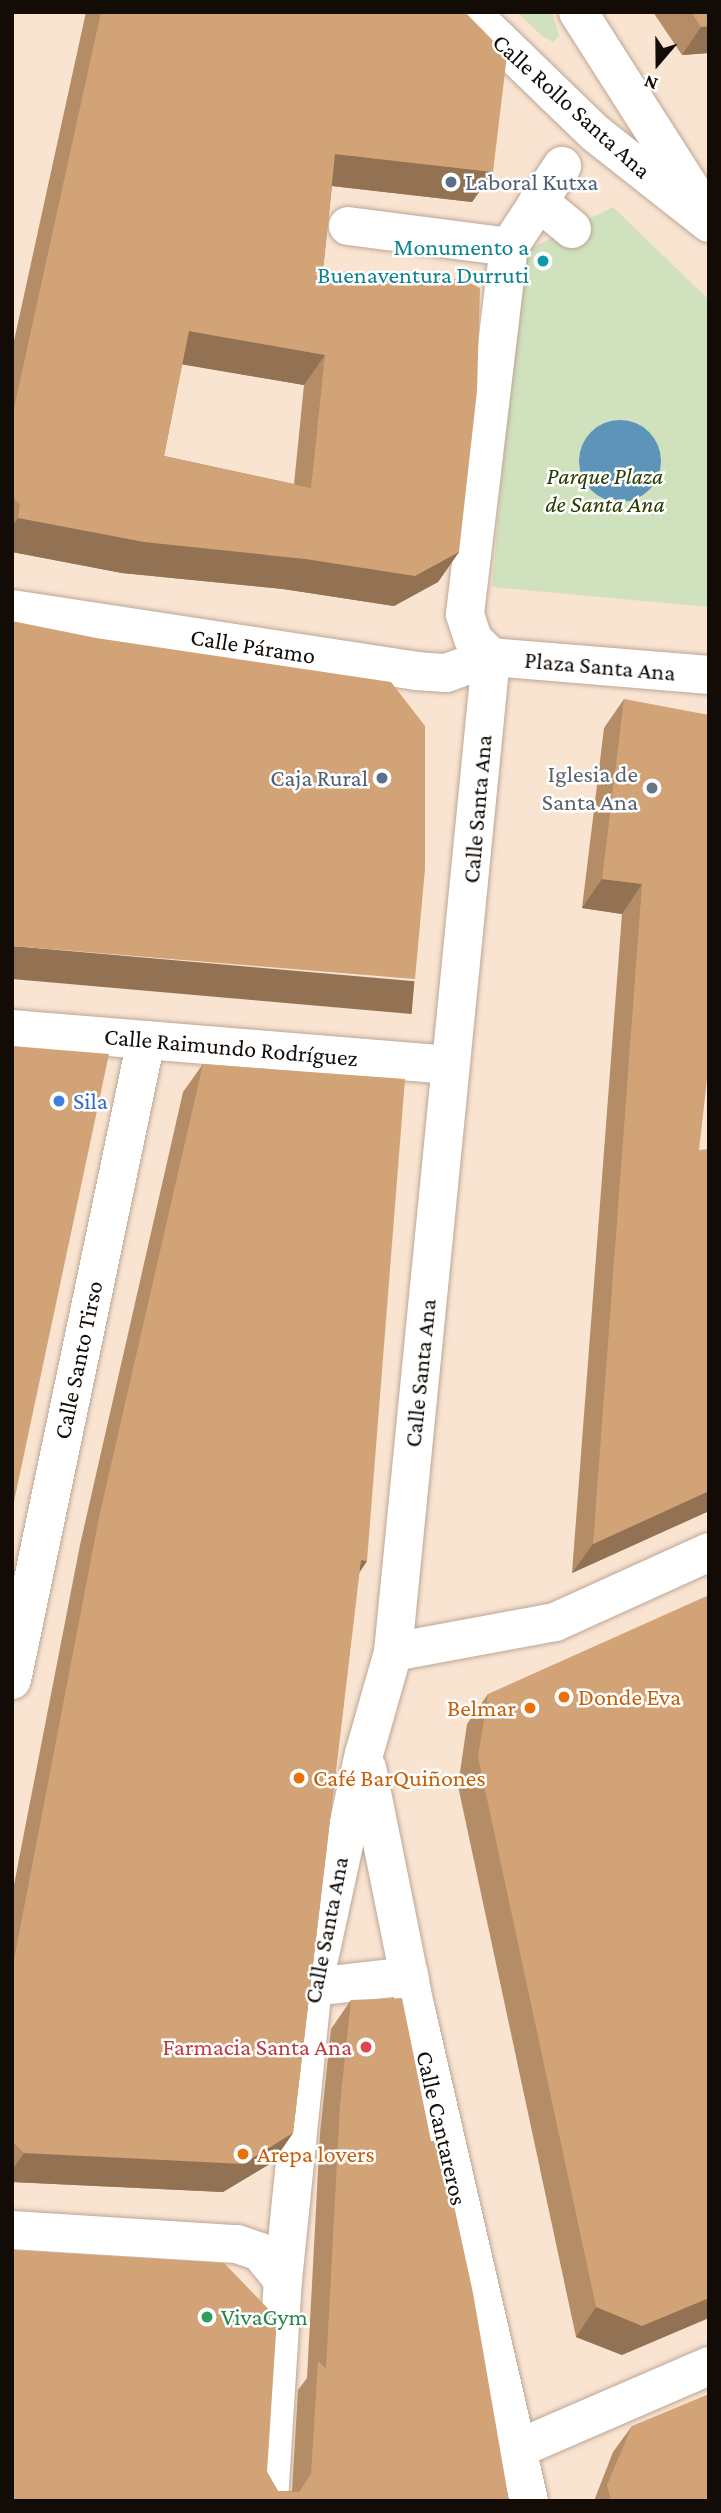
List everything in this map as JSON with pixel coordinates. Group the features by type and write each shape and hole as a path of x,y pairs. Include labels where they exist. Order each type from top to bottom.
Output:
{"street":[{"name":"Calle Rollo Santa Ana","path":"470,12 595,133 709,223"},
{"path":"578,12 709,218"},
{"path":"491,657 473,639 465,614 509,247 562,166"},
{"path":"538,201 572,229"},
{"path":"348,226 509,247"},
{"name":"Calle Páramo","path":"12,609 416,671 446,673 491,657"},
{"name":"Plaza Santa Ana","path":"491,657 709,675"},
{"name":"Calle Santa Ana","path":"269,2501 283,2280 313,1987 364,1754 394,1652 491,657"},
{"name":"Calle Raimundo Rodríguez","path":"12,1029 450,1065"},
{"name":"Calle Santo Tirso","path":"12,1680 146,1040"},
{"path":"394,1652 555,1622 709,1552"},
{"name":"Calle Cantareros","path":"364,1754 409,1976 515,2450 529,2501"},
{"path":"313,1987 409,1976"},
{"path":"12,2230 237,2244 260,2252 283,2280"},
{"path":"515,2450 709,2366"}],"green space":[{"path":"517,12 552,12 559,36 553,42 542,36"},
{"name":"Parque Plaza de Santa Ana","path":"613,207 709,300 709,607 492,587 522,253"}],"water":[{"path":"620,420 636,423 649,432 658,445 661,461 658,477 649,490 636,499 620,502 604,499 591,490 582,477 579,461 582,445 591,432 604,423"}],"building":[{"path":"101,12 465,12 507,55 493,172 335,154 323,270 463,280 480,288 477,391 459,552 415,576 305,559 144,542 18,518 20,505 12,496 12,417","holes":["189,331 325,355 311,488 164,456"]},
{"path":"691,12 709,12 709,26 701,27"},
{"path":"12,621 96,638 391,682 425,726 425,869 415,979 12,946"},
{"path":"624,699 709,715 709,1062 699,1150 709,1149 709,1491 593,1544 642,884 602,879"},
{"path":"12,1046 109,1054 12,1511"},
{"path":"203,1064 405,1079 367,1561 361,1560 293,2133 243,2164 24,2153 12,2141 12,1970 99,1517"},
{"path":"709,1595 709,2298 642,2326 596,2307 478,1757 488,1694"},
{"path":"402,1998 431,2141 440,2141 473,2293 509,2501 12,2501 12,2250 224,2263 277,2318 267,2472 278,2491 299,2492 311,2474 318,2361 326,2369 340,2104 351,2000"},
{"path":"709,2394 709,2501 611,2501 607,2485 632,2426"}],"place":[{"name":"Laboral Kutxa","path":"451,182"},
{"name":"Monumento a Buenaventura Durruti","path":"543,261"},
{"name":"Caja Rural","path":"382,778"},
{"name":"Iglesia de Santa Ana","path":"652,788"},
{"name":"Sila","path":"59,1101"},
{"name":"Donde Eva","path":"564,1697"},
{"name":"Belmar","path":"530,1708"},
{"name":"Café BarQuiñones","path":"299,1778"},
{"name":"Farmacia Santa Ana","path":"366,2047"},
{"name":"Arepa lovers","path":"243,2154"},
{"name":"VivaGym","path":"207,2317"}]}
